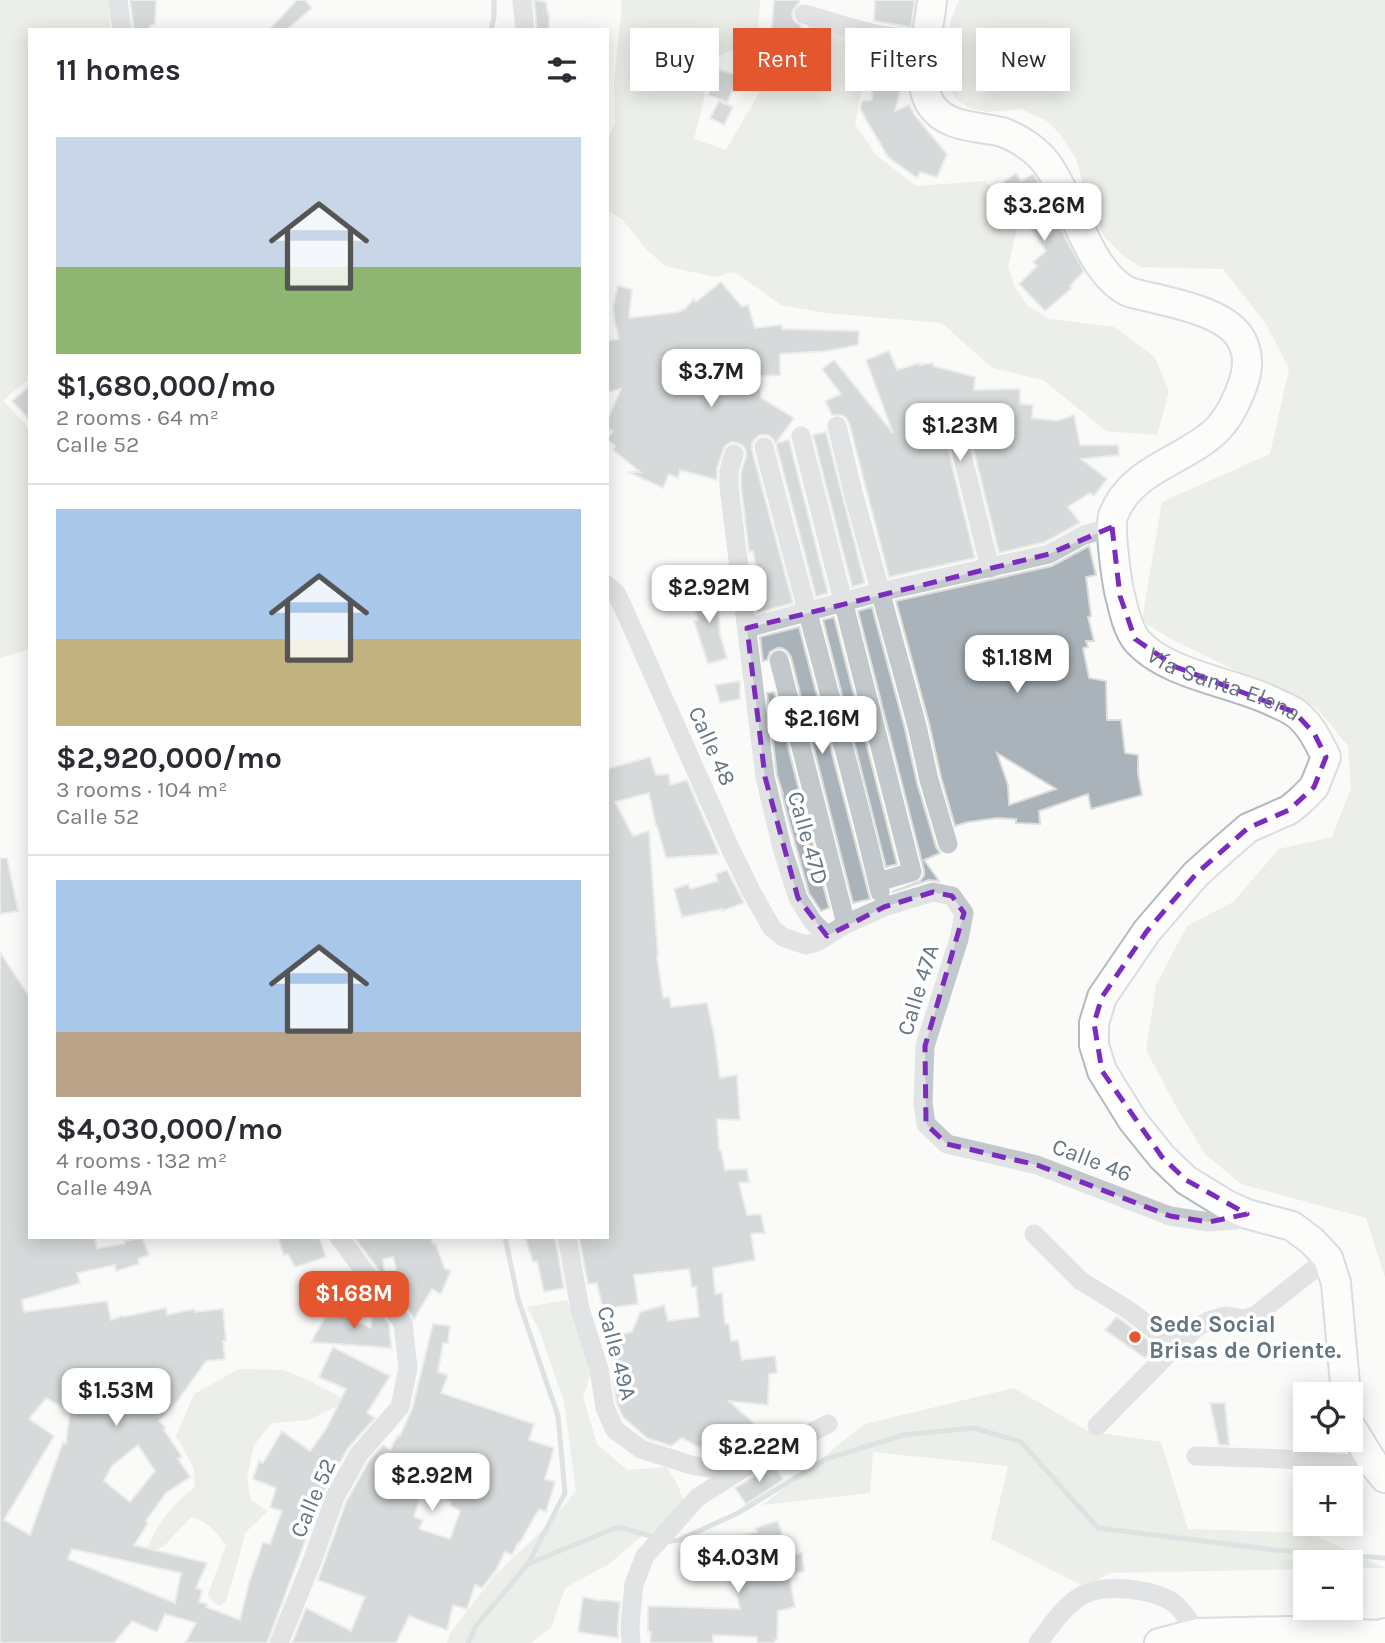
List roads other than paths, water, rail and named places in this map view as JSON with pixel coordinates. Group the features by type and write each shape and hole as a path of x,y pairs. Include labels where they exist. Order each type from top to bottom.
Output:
{"main road":[{"name":"Vía Santa Elena","path":"928,15 923,71 925,92 931,105 944,118 959,124 1006,133 1025,144 1045,161 1055,175 1096,259 1110,277 1127,291 1185,306 1215,318 1235,329 1244,343 1247,373 1234,406 1224,422 1206,439 1142,477 1122,499 1111,518 1120,596 1136,639 1155,656 1176,667 1259,695 1294,712 1314,733 1326,757 1314,787 1300,801 1289,810 1248,828 1196,874 1147,931 1102,997 1094,1023 1094,1045 1102,1071 1133,1121 1162,1157 1186,1180 1225,1205 1292,1226 1328,1258"},
{"path":"1328,1258 1336,1283 1345,1382"},
{"path":"1363,1446 1380,1472"},
{"path":"1159,1643 1198,1633 1385,1633"}],"street":[{"path":"118,0 121,28"},
{"path":"121,28 126,0"},
{"path":"522,0 525,28"},
{"path":"804,14 876,34 920,40 928,15"},
{"path":"837,426 948,844"},
{"path":"957,430 990,568"},
{"path":"801,436 912,872 878,882"},
{"path":"764,447 884,907 827,936"},
{"name":"Calle 47D","path":"734,454 729,471 729,487 765,777 782,848 798,898 813,922 827,936"},
{"path":"747,628 880,592 1049,554 1084,536 1112,527"},
{"name":"Calle 48","path":"609,587 616,593 623,607 731,850 772,928 783,937 806,945 827,936"},
{"path":"779,660 846,924"},
{"name":"Calle 47A","path":"884,907 933,892 952,896 964,913 959,939 925,1046 923,1103 926,1124"},
{"name":"Calle 46","path":"926,1124 947,1144 1037,1165 1170,1216 1209,1222 1235,1220 1247,1214"},
{"path":"1034,1234 1081,1281 1127,1309 1176,1346"},
{"name":"Calle 52","path":"279,1643 335,1497 359,1454 400,1407 408,1368 403,1322 341,1239"},
{"name":"Calle 49A","path":"567,1239 580,1309 599,1369 605,1408 615,1430 641,1449 691,1465 736,1473"},
{"path":"1097,1426 1197,1327 1226,1316 1244,1319 1256,1315 1328,1258"},
{"path":"631,1643 634,1584 645,1556 698,1497 754,1461 828,1424"},
{"path":"1196,1456 1284,1459 1380,1472"},
{"path":"1038,1643 1063,1611 1084,1594 1115,1588 1148,1592 1175,1604 1198,1633"}],"waterway":[{"path":"491,28 494,0"},
{"path":"468,1643 476,1626 528,1564 565,1493 558,1416 518,1299 505,1239"},
{"path":"665,1540 679,1540 738,1513 826,1459 903,1435 974,1428 1021,1442 1098,1528 1275,1550 1385,1558"},
{"path":"528,1564 618,1527 655,1537"}],"place":[{"name":"Sede Social Brisas de Oriente.","path":"1135,1337"}]}
